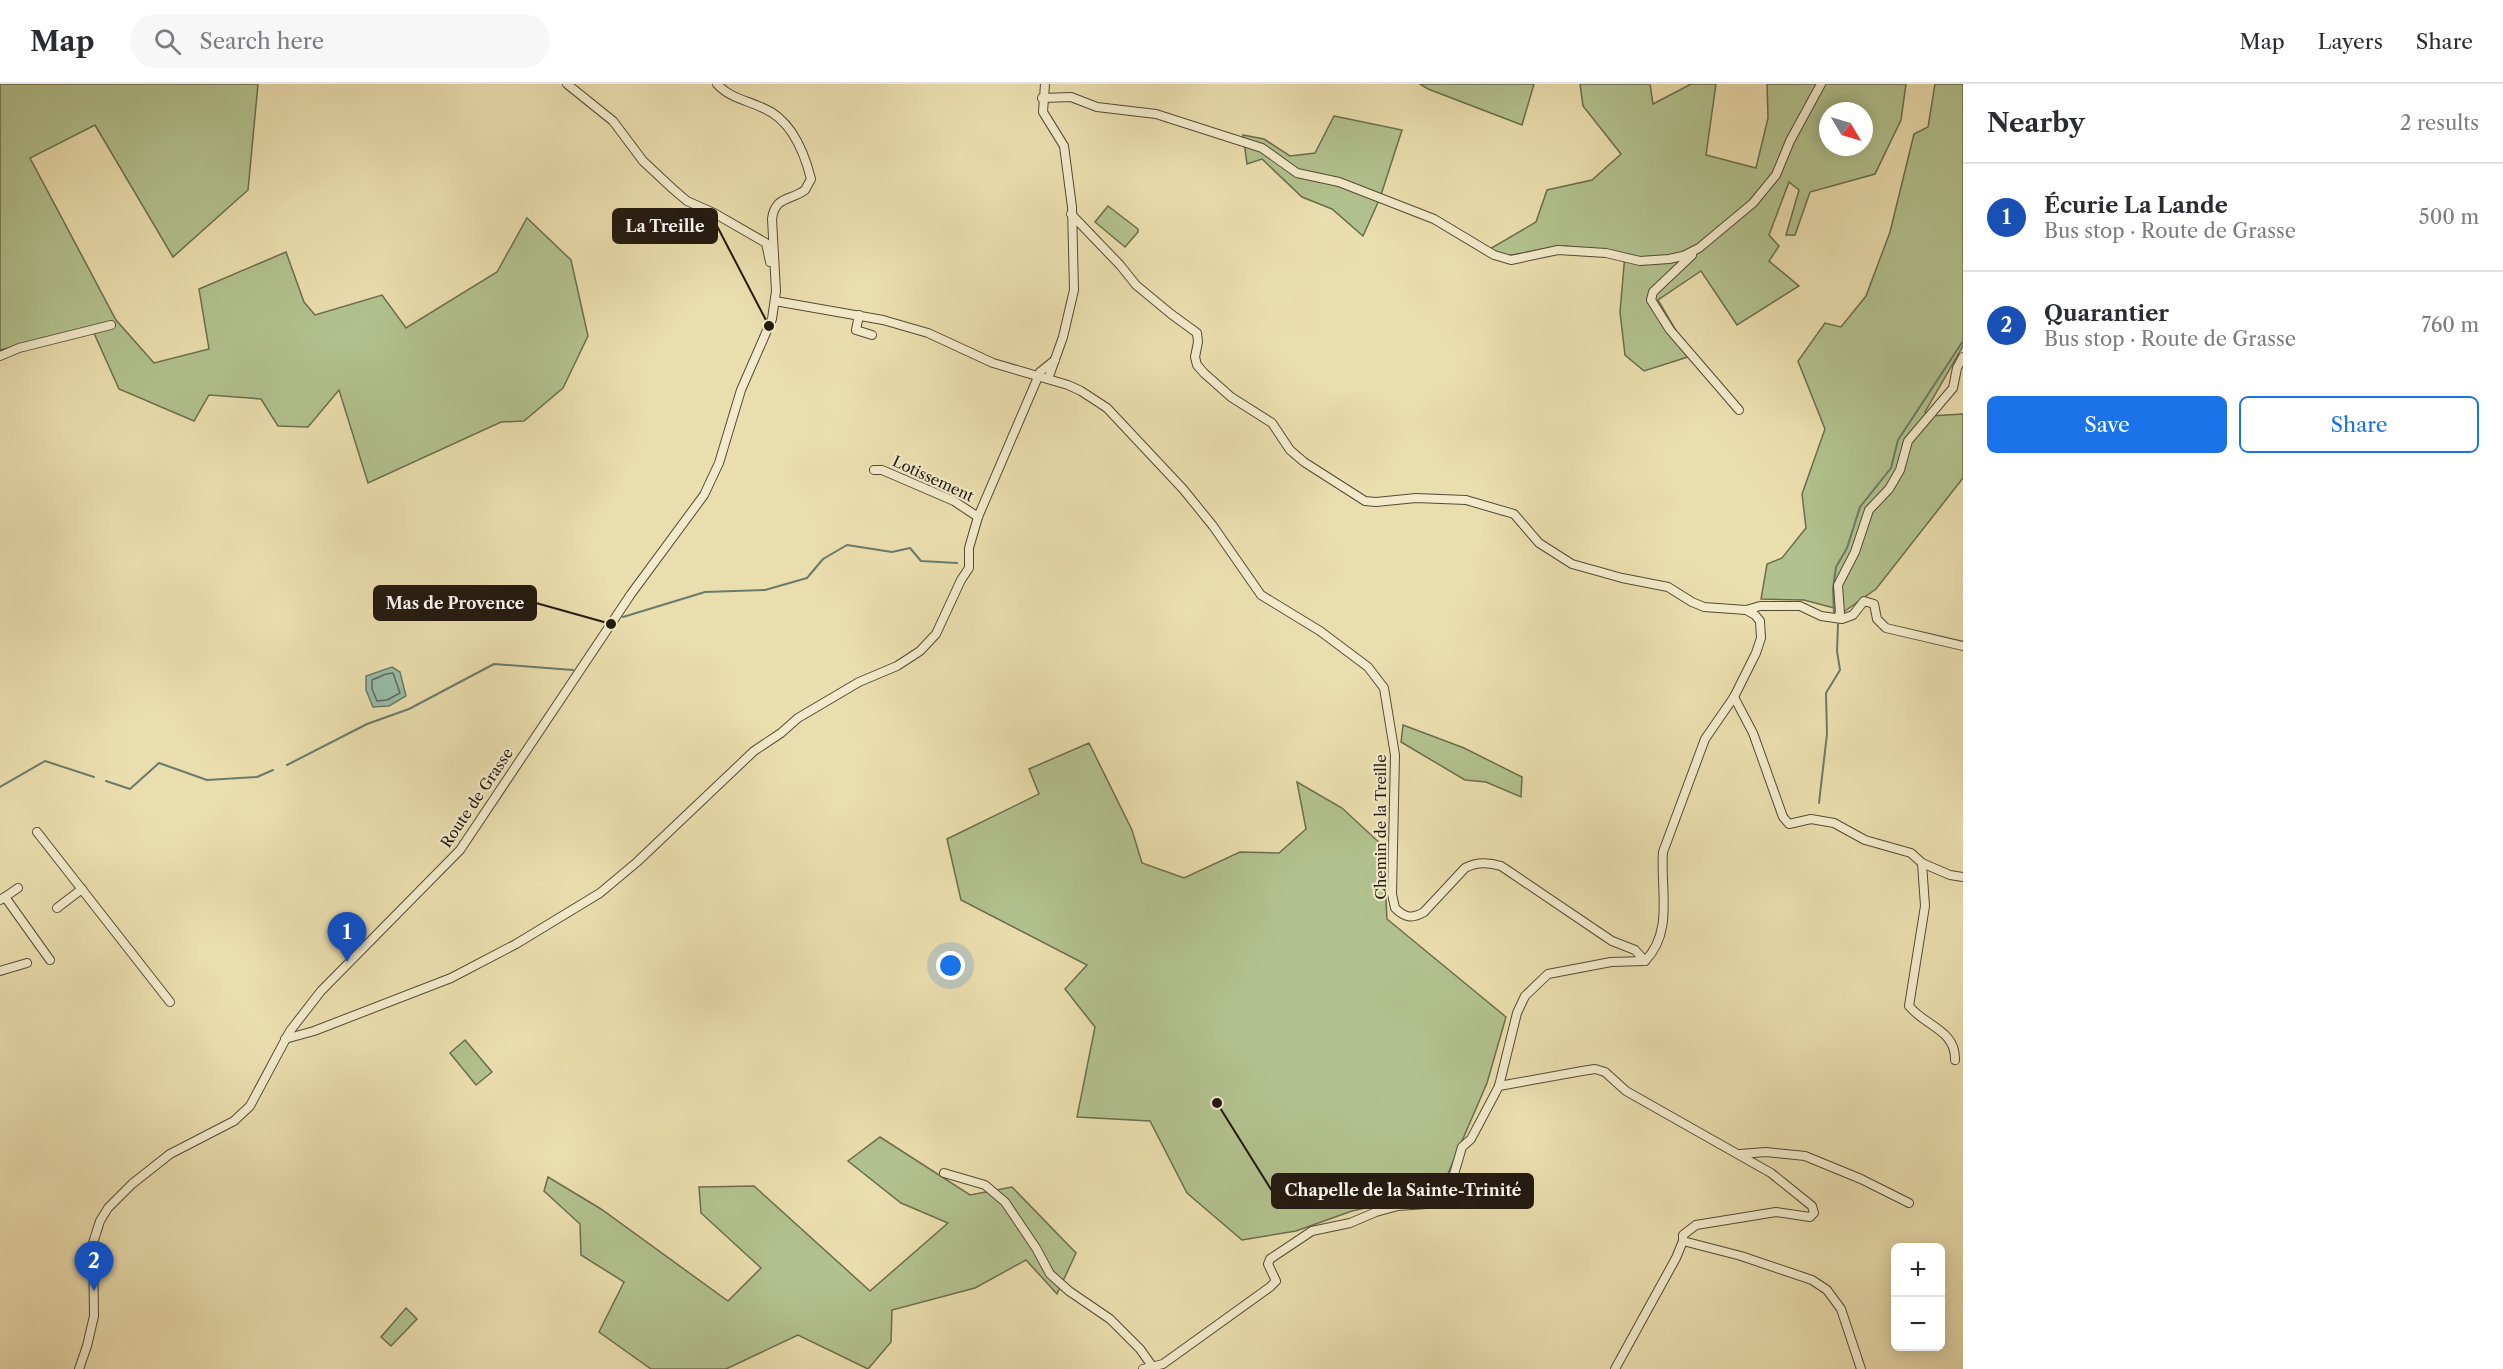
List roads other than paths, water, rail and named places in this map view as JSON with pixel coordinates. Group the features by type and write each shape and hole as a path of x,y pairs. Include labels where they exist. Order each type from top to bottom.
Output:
{"street":[{"path":"567,84 594,103 613,121 643,160 673,189 696,206 714,213 766,243 774,270"},
{"name":"Route de Grasse","path":"79,1369 94,1316 93,1243 100,1221 108,1208 132,1184 170,1154 226,1126 242,1114 258,1094 297,1020 347,962 460,850 632,594 699,502 719,463 741,390 769,326 775,301 772,228 774,209 781,202 802,193 809,187 811,179 793,135 784,121 771,111 735,98 717,84"},
{"path":"1045,84 1042,98 1043,112 1064,146 1071,213 1074,290 1048,379"},
{"path":"1738,410 1670,330 1651,300 1653,292 1753,203 1776,175 1790,141 1821,84"},
{"path":"1042,98 1071,97 1097,107 1156,114 1262,148 1297,173 1339,182 1434,219 1494,255 1511,260 1558,250 1606,253 1640,261 1683,256 1700,248"},
{"path":"1071,213 1136,285 1197,333 1195,357 1197,365 1204,373 1232,398 1272,423 1297,457 1352,494 1371,502 1416,498 1448,499 1494,508 1518,517 1530,535 1539,543 1580,568 1622,579 1668,587 1704,607 1746,610 1760,606 1800,606 1821,616 1848,618 1864,601 1870,601 1874,604 1877,619 1886,628 1963,646"},
{"name":"Chemin de la Treille","path":"775,301 859,315 928,333 993,363 1068,385 1107,408 1139,440 1207,519 1261,595 1320,631 1368,667 1384,688 1395,755 1392,894 1398,911 1406,916 1416,917 1424,912 1465,868 1488,863 1500,866 1612,941 1635,950 1645,961"},
{"path":"859,315 856,330 872,335"},
{"path":"0,356 19,348 111,325"},
{"path":"1837,618 1840,613 1838,585 1855,552 1869,510 1889,489 1900,470 1908,441 1953,387 1957,368 1963,357"},
{"path":"285,1039 314,1031 451,978 516,944 600,893 631,868 754,751 781,733 798,718 859,682 897,666 920,651 936,634 969,568 969,548 978,517 1040,372 1054,363"},
{"path":"1054,363 1068,385"},
{"name":"Lotissement","path":"874,470 882,470 954,501 978,517"},
{"path":"944,1173 985,1185 1005,1202 1036,1248 1050,1274 1110,1319 1140,1349 1148,1368 1164,1366 1270,1287 1276,1281 1269,1264 1270,1259 1312,1231 1350,1223 1398,1206 1440,1203 1447,1198 1462,1147 1471,1139 1499,1086 1517,1012 1525,996 1548,974 1611,962 1645,961 1653,952 1659,939 1665,897 1663,852 1705,739 1734,697 1752,662 1761,638 1760,621 1746,610"},
{"path":"1734,697 1753,733 1783,817 1789,824 1811,819 1834,823 1865,840 1911,853 1922,863 1963,877"},
{"path":"37,832 170,1002"},
{"path":"1922,863 1925,906 1910,1006 1950,1039 1956,1050 1955,1060"},
{"path":"18,888 3,899 50,960"},
{"path":"57,908 82,889"},
{"path":"0,970 27,963"},
{"path":"297,1020 314,1031"},
{"path":"1499,1086 1595,1069 1605,1072 1626,1091 1771,1173 1808,1201 1814,1213 1810,1217 1776,1212 1696,1225 1686,1231 1683,1241 1615,1369"},
{"path":"1738,1155 1766,1152 1805,1156 1861,1179 1909,1203"},
{"path":"1683,1241 1741,1256 1812,1280 1827,1290 1841,1309 1861,1369"}],"water":[{"path":"392,667 400,672 406,696 389,706 373,707 366,690 366,676"}],"waterway":[{"path":"1834,612 1833,589 1836,567 1847,548 1860,507 1891,468 1898,440 1963,341"},
{"path":"623,617 705,592 765,590 807,578 823,559 847,545 892,552 910,548 921,561 957,563"},
{"path":"1819,803 1827,734 1826,693 1840,670 1837,651 1838,624"},
{"path":"287,765 367,724 409,709 494,664 573,670"},
{"path":"0,787 45,761 94,777"},
{"path":"106,781 130,789 159,763 207,780 257,777 273,770"}],"place":[{"name":"La Treille","path":"769,326"},
{"name":"Mas de Provence","path":"611,624"},
{"name":"Écurie La Lande","path":"347,962"},
{"name":"Chapelle de la Sainte-Trinité","path":"1217,1103"},
{"name":"Quarantier","path":"94,1291"}]}
